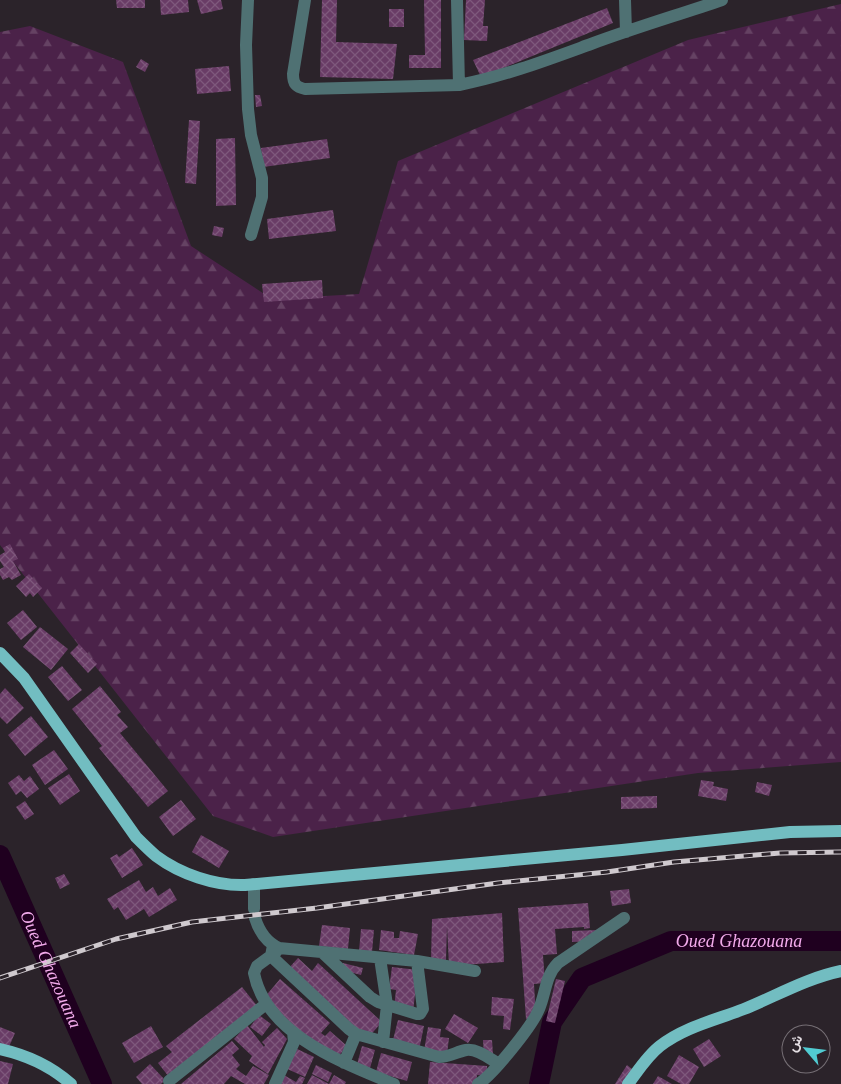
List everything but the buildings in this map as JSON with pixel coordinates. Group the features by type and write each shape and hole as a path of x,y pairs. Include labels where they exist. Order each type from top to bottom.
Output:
{"main road":[{"path":"0,653 24,678 136,837 157,856 181,870 207,880 234,886 622,850 790,832 841,831"},
{"path":"628,1084 659,1046 679,1033 744,1009 813,979 841,972"},
{"path":"0,1049 42,1062 71,1084"}],"street":[{"path":"248,0 246,45 248,109 251,135 262,178 262,197 251,235"},
{"path":"304,0 293,82 297,87 305,89 459,85 502,76 722,0"},
{"path":"457,0 459,85"},
{"path":"625,0 626,32"},
{"path":"254,884 254,913 258,928 274,950 342,1025 356,1034 439,1057 473,1050 500,1064"},
{"path":"478,1084 486,1080 500,1064 537,1015 551,970 558,963 624,918"},
{"path":"394,1084 344,1063 293,1032 266,1004 254,973 257,966 274,950 416,961 474,971"},
{"path":"323,953 370,997 387,1005 417,1014 422,1012 423,1009 416,961"},
{"path":"380,958 387,1005 383,1042"},
{"path":"169,1081 266,1004"},
{"path":"275,1084 294,1042 293,1032"},
{"path":"344,1063 356,1034"}],"green space":[{"path":"841,4 841,762 698,773 273,837 213,816 0,545 0,32 30,26 123,62 191,246 272,299 359,294 398,161 688,40"}],"waterway":[{"name":"Oued Ghazouana","path":"0,855 102,1084"},
{"name":"Oued Ghazouana","path":"539,1084 552,1022 582,978 671,941 841,941"}],"railway":[{"path":"0,978 116,939 192,922 317,908 498,883 607,872 674,862 780,853 841,852"}]}
